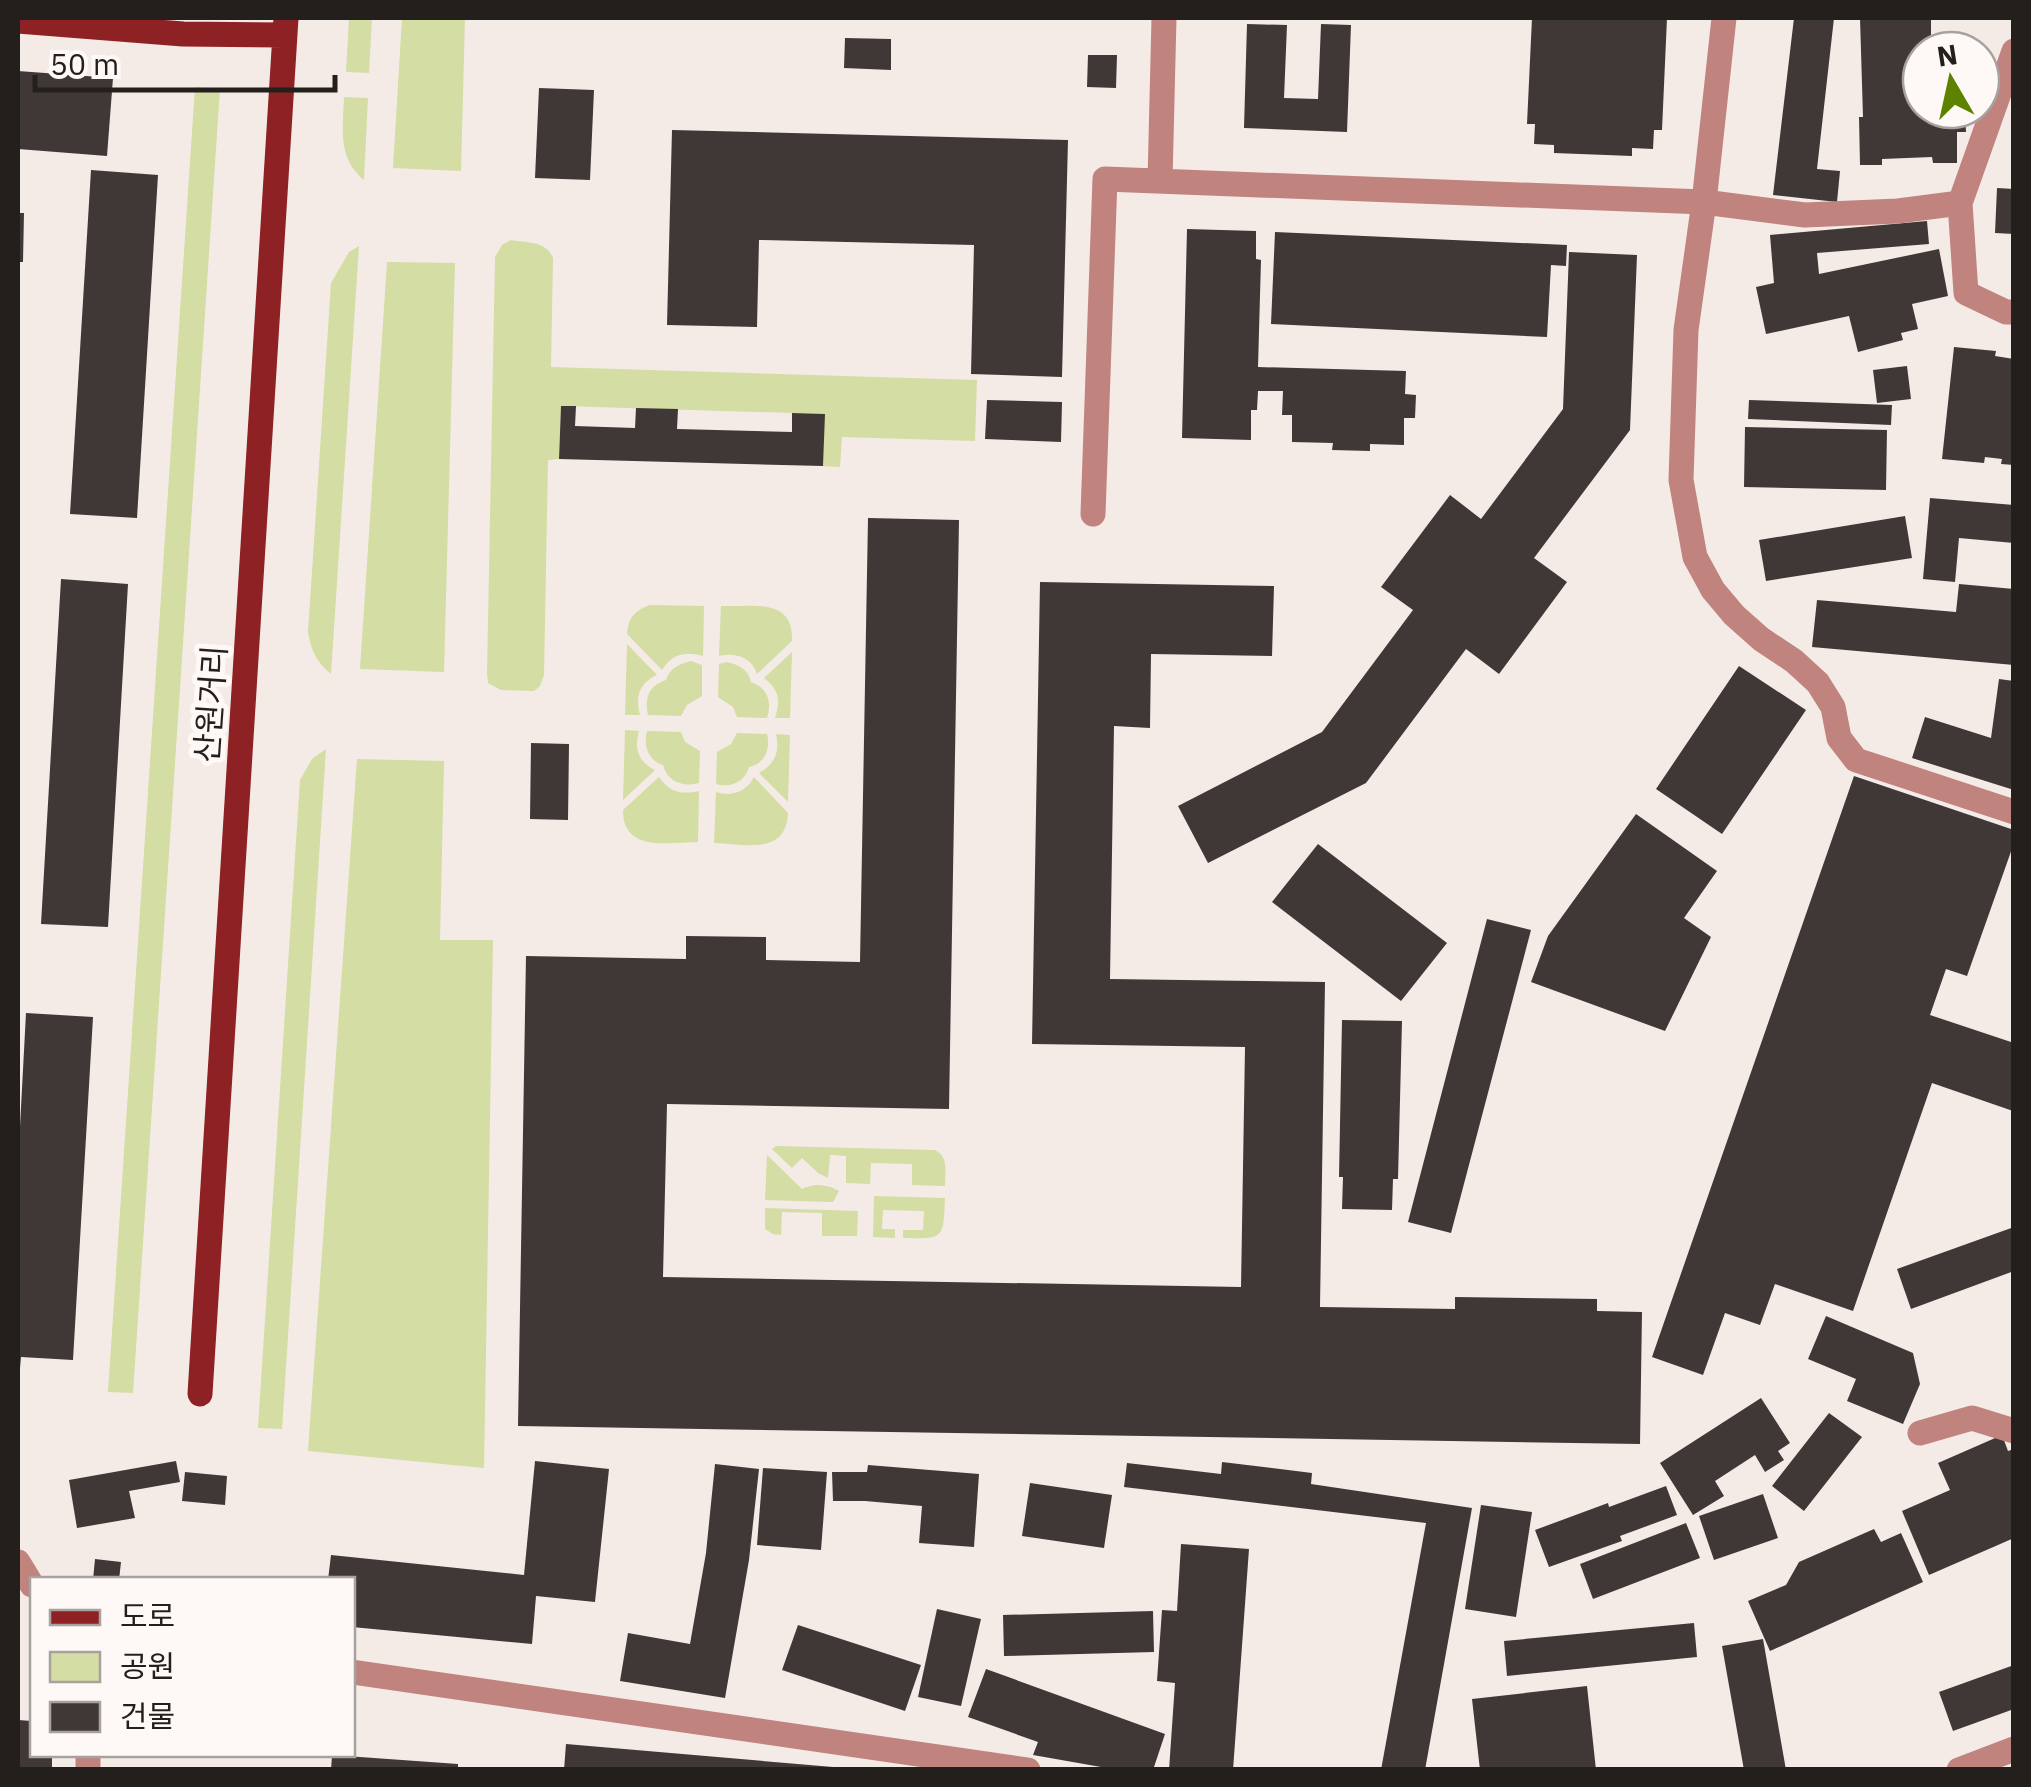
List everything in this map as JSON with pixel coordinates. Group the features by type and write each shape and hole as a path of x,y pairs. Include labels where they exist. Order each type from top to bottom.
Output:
{"main road":[{"path":"18,22 183,34 285,26"},
{"name":"산원거리","path":"200,1394 285,26"}],"street":[{"path":"1160,181 1164,18"},
{"path":"1724,18 1686,330 1681,480 1695,557 1713,590 1734,615 1818,683 1832,707 1839,738 1856,760 2014,812"},
{"path":"2014,51 1960,203 1966,292 2006,312 2014,312"},
{"path":"1093,514 1105,179 1704,202 1805,215 1898,211 1960,203"},
{"path":"1920,1434 1972,1418 2014,1431"},
{"path":"355,1672 1028,1770"},
{"path":"1959,1770 2014,1749"}],"green space":[{"path":"349,18 372,18 369,73 346,72"},
{"path":"402,18 465,18 461,171 393,168"},
{"path":"195,87 220,89 133,1393 108,1392"},
{"path":"344,97 368,98 364,180 346,152"},
{"path":"511,240 546,248 553,258 551,367 977,380 975,441 842,437 840,467 823,466 824,414 561,406 559,459 548,460 544,675 534,691 501,690 488,683 487,674 495,257 502,245"},
{"path":"359,246 331,674 315,655 308,632 331,283 349,252"},
{"path":"387,262 455,263 444,672 360,669"},
{"path":"650,605 704,606 703,656 680,655 662,670 627,634 633,615"},
{"path":"721,606 758,606 779,611 791,627 792,641 757,674 742,657 719,656"},
{"path":"627,644 657,675 640,691 640,715 625,715"},
{"path":"792,652 790,718 775,718 777,696 764,678"},
{"path":"691,661 702,665 702,696 687,705 681,716 648,715 647,698 652,689 676,667"},
{"path":"727,662 742,668 751,682 765,692 769,701 767,718 737,717 733,707 718,697 719,664"},
{"path":"625,730 639,731 639,754 655,770 623,800"},
{"path":"647,731 681,732 685,742 700,751 699,783 682,784 669,776 648,752"},
{"path":"737,733 767,734 766,755 749,767 737,783 716,784 717,752 731,744"},
{"path":"776,734 790,735 788,802 759,773 775,757"},
{"path":"326,749 282,1429 258,1428 300,780 312,759"},
{"path":"357,759 444,761 440,940 493,940 484,1468 308,1451"},
{"path":"659,777 676,791 699,791 698,842 649,842 630,833 623,810"},
{"path":"754,777 788,813 786,827 772,842 714,843 716,792 738,792"},
{"path":"776,1146 935,1150 944,1161 945,1186 912,1185 912,1164 871,1163 870,1184 846,1183 846,1156 830,1155 828,1178 802,1158 792,1168 772,1149"},
{"path":"767,1155 802,1189 820,1185 839,1191 833,1202 765,1200"},
{"path":"874,1196 945,1198 942,1229 934,1237 903,1238 903,1230 923,1230 924,1211 883,1210 882,1229 895,1229 895,1238 873,1237"},
{"path":"765,1208 858,1211 857,1236 822,1236 822,1213 782,1212 781,1235 773,1234 765,1229"}],"building":[{"path":"1532,18 1667,18 1662,130 1654,130 1653,149 1632,148 1632,156 1554,153 1554,145 1534,144 1535,124 1527,124"},
{"path":"1794,18 1834,18 1817,169 1840,171 1837,202 1773,195"},
{"path":"1860,18 1931,18 1931,30 1901,30 1901,130 1966,130 1957,132 1957,163 1933,163 1932,157 1882,159 1882,165 1860,165 1859,117 1863,117"},
{"path":"1247,24 1287,25 1284,98 1318,99 1321,24 1351,25 1347,132 1244,128"},
{"path":"845,38 891,39 891,70 844,68"},
{"path":"1088,55 1117,55 1116,88 1087,87"},
{"path":"18,71 113,78 107,156 18,149"},
{"path":"539,88 594,90 590,180 535,178"},
{"path":"672,130 1068,140 1062,377 971,374 974,245 759,240 757,327 667,325"},
{"path":"91,170 158,175 137,518 70,514"},
{"path":"1997,188 2014,189 2014,234 1995,233"},
{"path":"18,213 24,213 23,262 18,262"},
{"path":"1927,221 1929,244 1817,253 1819,274 1939,249 1948,296 1912,304 1918,329 1901,333 1903,340 1858,352 1849,316 1766,334 1756,287 1774,283 1770,235"},
{"path":"1187,229 1256,231 1256,259 1261,260 1258,367 1406,371 1405,394 1416,395 1415,418 1404,418 1404,445 1370,444 1370,451 1332,450 1333,443 1292,442 1292,415 1282,415 1283,391 1258,391 1257,410 1251,410 1251,440 1182,438"},
{"path":"1275,232 1567,245 1566,266 1551,265 1547,337 1271,324"},
{"path":"1569,252 1637,255 1630,430 1534,558 1567,582 1499,674 1466,649 1366,783 1208,863 1178,806 1322,732 1413,610 1381,587 1450,495 1481,519 1563,409"},
{"path":"1954,347 1996,351 1995,356 2014,359 2014,465 1985,457 1984,463 1942,459"},
{"path":"1907,366 1911,399 1877,403 1873,370"},
{"path":"987,400 1062,402 1061,442 985,439"},
{"path":"1749,400 1892,405 1891,425 1748,419"},
{"path":"561,406 576,406 575,426 635,428 636,408 678,409 677,429 792,432 792,413 825,414 823,466 559,459"},
{"path":"1745,427 1887,430 1886,490 1744,487"},
{"path":"1930,498 2014,505 2014,543 1959,538 1955,582 1923,579"},
{"path":"1905,516 1912,558 1766,581 1759,540"},
{"path":"868,518 959,520 949,1109 667,1104 663,1277 1241,1287 1245,1047 1032,1044 1040,582 1274,586 1272,656 1151,654 1150,728 1114,726 1110,979 1325,982 1320,1307 1455,1309 1455,1297 1597,1299 1597,1311 1642,1312 1640,1444 518,1426 526,956 686,959 686,936 766,937 766,960 860,962"},
{"path":"61,579 128,584 108,927 41,924"},
{"path":"1959,584 2014,589 2014,665 1812,647 1817,600 1956,612"},
{"path":"1739,666 1806,710 1722,834 1656,789"},
{"path":"1999,679 2014,681 2014,790 1912,758 1925,717 1991,738"},
{"path":"531,743 569,744 568,820 530,819"},
{"path":"1854,776 2014,830 2014,843 1967,976 1946,969 1930,1015 2014,1043 2014,1108 2013,1111 1932,1083 1853,1311 1775,1284 1760,1325 1725,1313 1703,1375 1652,1357"},
{"path":"1636,814 1717,871 1684,918 1711,937 1665,1031 1531,982 1548,936"},
{"path":"1318,844 1447,943 1401,1001 1272,902"},
{"path":"1487,919 1531,930 1451,1233 1408,1222"},
{"path":"26,1013 93,1017 73,1360 21,1357 18,1368 18,1164"},
{"path":"1342,1020 1402,1021 1398,1179 1393,1179 1392,1210 1342,1209"},
{"path":"2014,1227 2014,1271 1911,1309 1897,1269"},
{"path":"1826,1316 1913,1353 1920,1384 1903,1424 1847,1401 1856,1379 1808,1359"},
{"path":"1761,1398 1790,1443 1778,1451 1784,1460 1765,1472 1755,1455 1715,1481 1724,1496 1693,1515 1660,1463"},
{"path":"1829,1413 1862,1437 1804,1511 1772,1486"},
{"path":"2002,1435 2008,1451 2014,1449 2014,1538 1929,1575 1902,1511 1950,1490 1938,1463"},
{"path":"176,1461 180,1482 129,1491 135,1518 77,1528 69,1480"},
{"path":"535,1461 609,1469 595,1602 536,1596 532,1644 355,1627 355,1577 328,1577 331,1555 524,1575"},
{"path":"1222,1462 1312,1473 1311,1484 1472,1508 1425,1770 1381,1770 1426,1523 1124,1487 1127,1463 1221,1474"},
{"path":"715,1464 759,1469 749,1560 725,1698 620,1681 628,1633 690,1644 706,1553"},
{"path":"868,1465 979,1474 974,1547 919,1543 922,1506 833,1501 832,1472 867,1472"},
{"path":"763,1468 827,1472 821,1550 757,1545"},
{"path":"185,1472 227,1476 225,1505 182,1501"},
{"path":"1030,1483 1112,1495 1104,1548 1022,1536"},
{"path":"1666,1486 1677,1515 1620,1536 1622,1541 1549,1567 1535,1530"},
{"path":"1763,1494 1778,1538 1714,1560 1699,1516"},
{"path":"1481,1505 1532,1512 1516,1617 1465,1609"},
{"path":"1686,1523 1700,1558 1593,1599 1580,1564"},
{"path":"1874,1529 1881,1542 1901,1533 1923,1582 1770,1651 1748,1601 1786,1585 1799,1562"},
{"path":"1181,1544 1249,1549 1233,1770 1169,1770 1175,1683 1157,1681 1162,1610 1177,1611"},
{"path":"95,1559 121,1562 119,1577 93,1577"},
{"path":"937,1609 981,1619 961,1706 918,1697"},
{"path":"1153,1611 1154,1652 1004,1656 1003,1615"},
{"path":"1694,1623 1697,1657 1507,1676 1504,1641"},
{"path":"798,1625 921,1665 905,1711 782,1670"},
{"path":"1763,1639 1786,1770 1744,1770 1722,1646"},
{"path":"2014,1665 2014,1709 1953,1731 1939,1692"},
{"path":"986,1669 1165,1734 1153,1770 1118,1770 1033,1755 1038,1742 968,1717"},
{"path":"1587,1686 1596,1770 1480,1770 1472,1699"},
{"path":"18,1720 30,1721 30,1757 52,1757 52,1770 18,1770"},
{"path":"566,1744 833,1767 833,1770 564,1770"},
{"path":"332,1757 458,1764 458,1770 331,1770"}]}
